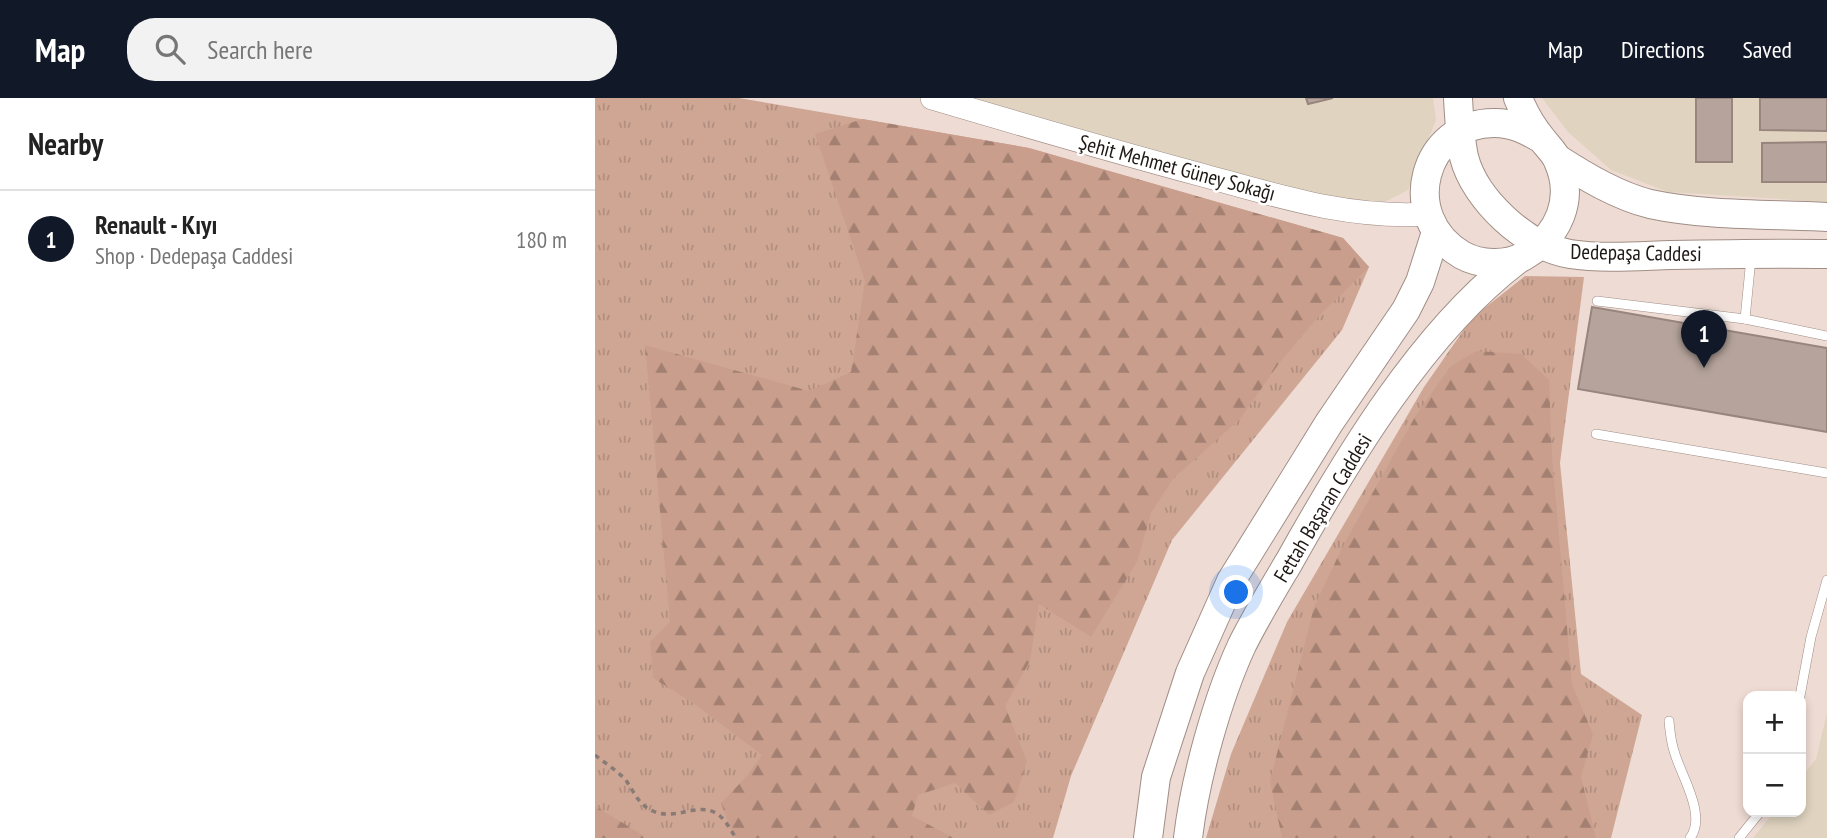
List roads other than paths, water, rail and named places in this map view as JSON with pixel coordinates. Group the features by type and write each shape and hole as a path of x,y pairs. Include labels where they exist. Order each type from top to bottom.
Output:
{"main road":[{"name":"Dedepaşa Caddesi","path":"1458,98 1465,158 1475,183 1529,253 1598,257 1827,254"},
{"path":"1518,98 1541,138 1558,159 1565,187 1563,209 1555,229 1529,253 1489,264 1468,259 1450,248 1431,223 1424,194 1431,161 1445,144 1461,131 1477,125 1495,123 1512,125 1541,138"},
{"name":"Dedepaşa Caddesi","path":"1558,159 1589,178 1647,203 1681,209 1827,217"},
{"path":"1148,838 1156,777 1190,673 1231,581 1329,423 1406,310 1420,282 1431,223"},
{"name":"Fettah Başaran Caddesi","path":"1188,838 1191,814 1217,711 1242,645 1312,520 1382,411 1421,357 1488,282 1529,253"}],"street":[{"name":"Şehit Mehmet Güney Sokağı","path":"932,98 1072,140 1295,201 1431,223"}],"lane":[{"path":"1745,319 1752,253"},
{"path":"1597,301 1745,319 1827,336"},
{"path":"1596,434 1827,473"},
{"path":"1801,691 1811,637 1827,580"},
{"path":"1669,721 1674,752 1695,810 1696,831 1690,838"},
{"path":"1739,838 1756,817"}],"place":[{"name":"Renault - Kıyı","path":"1704,368"}]}
